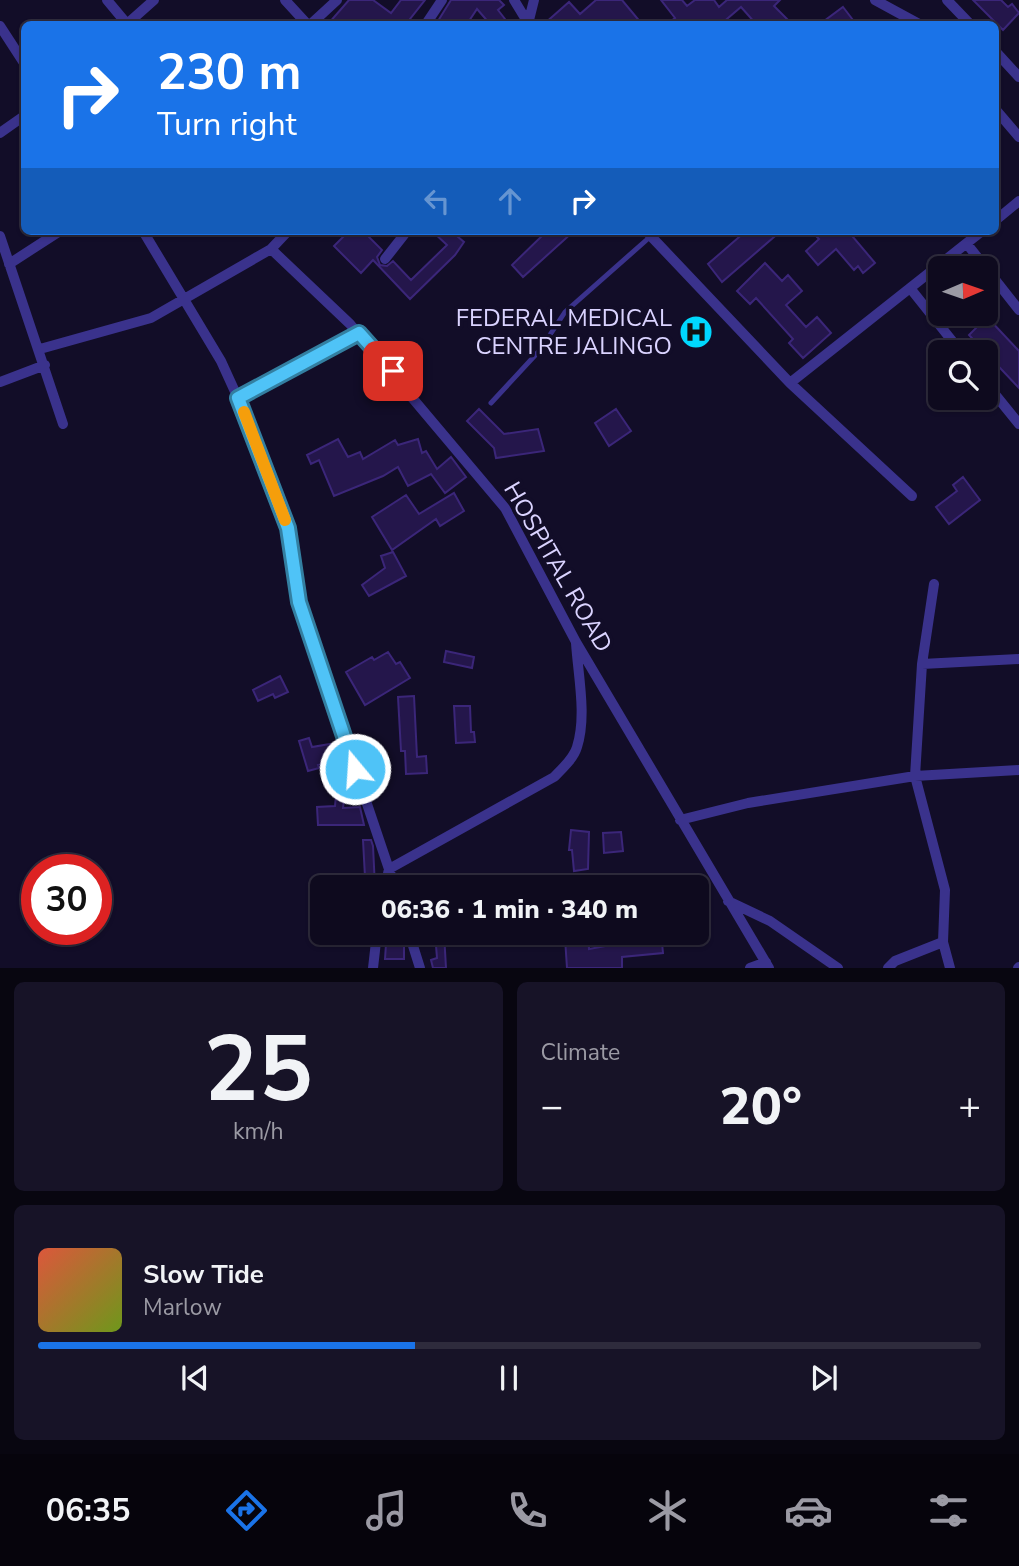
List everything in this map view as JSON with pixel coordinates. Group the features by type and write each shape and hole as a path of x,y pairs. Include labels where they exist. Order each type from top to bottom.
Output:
{"street":[{"path":"107,0 124,21"},
{"path":"130,21 154,0"},
{"path":"285,0 306,21"},
{"path":"312,21 337,0"},
{"path":"428,21 442,0"},
{"path":"514,0 526,21"},
{"path":"529,21 534,0"},
{"path":"875,0 914,21"},
{"path":"947,0 967,21"},
{"path":"0,26 21,58"},
{"path":"999,55 1019,77"},
{"path":"999,114 1019,137"},
{"path":"0,133 21,118"},
{"path":"999,218 1019,201"},
{"path":"9,264 54,235"},
{"path":"145,235 220,361 238,398 288,528 299,602 391,875"},
{"path":"40,349 151,318 271,249 284,235"},
{"path":"385,260 404,235"},
{"path":"649,235 790,383 912,496"},
{"path":"790,383 977,235"},
{"path":"0,236 63,424"},
{"path":"967,244 1019,310"},
{"name":"HOSPITAL ROAD","path":"271,249 359,333 505,508 576,642 768,965"},
{"path":"910,288 951,340"},
{"path":"238,398 359,333"},
{"path":"0,382 45,365"},
{"path":"998,398 1019,424"},
{"path":"934,584 922,664 915,776 944,890 943,942 950,968"},
{"path":"388,875 389,869 554,777 567,763 577,749 580,722 576,642"},
{"path":"922,664 1019,659"},
{"path":"680,820 748,803 915,776 1019,770"},
{"path":"729,901 770,921 838,968"},
{"path":"888,968 895,961 943,942"},
{"path":"373,968 376,945"},
{"path":"413,945 420,968"},
{"path":"750,968 768,965"}],"lane":[{"path":"491,403 540,350 565,312 647,235"}],"building":[{"path":"349,0 373,0 391,13 401,0 425,0 408,21 331,21"},
{"path":"451,0 499,0 504,5 498,10 505,19 503,21 487,21 477,9 469,21 438,21"},
{"path":"596,0 622,0 640,21 547,21 569,2 580,14"},
{"path":"661,0 682,0 687,6 695,0 714,0 719,7 727,0 780,0 774,6 789,21 753,21 741,7 725,21 671,21 675,18"},
{"path":"973,0 1001,0 1008,7 1012,4 1019,13 1003,30 999,21 994,21"},
{"path":"843,7 853,20 852,21 824,21"},
{"path":"345,235 367,235 382,250 377,257 380,265 387,266 393,261 411,280 447,245 436,235 456,235 464,242 455,255 410,299 373,260 361,273 334,246"},
{"path":"543,235 570,235 523,277 512,265"},
{"path":"741,235 776,235 722,282 708,264"},
{"path":"815,235 851,235 875,263 863,273 858,266 854,270 836,249 818,265 806,251 819,239"},
{"path":"765,263 782,281 788,275 802,291 786,305 806,327 817,317 831,333 803,358 789,343 793,339 756,298 750,304 737,291"},
{"path":"978,326 995,326 1019,351 1019,388 998,366 998,340 974,340 969,335"},
{"path":"479,409 504,434 538,429 544,451 496,458 494,448 467,421"},
{"path":"616,409 631,431 609,446 595,423"},
{"path":"338,439 348,457 360,452 363,459 395,440 398,445 418,439 422,453 426,451 437,469 451,457 466,477 445,493 431,474 408,486 398,467 334,496 319,460 311,464 307,455"},
{"path":"963,477 980,500 949,524 936,507 957,491 953,485"},
{"path":"454,493 464,511 440,526 436,519 392,550 372,517 406,495 419,514"},
{"path":"393,552 406,576 369,596 362,585 385,568 381,556"},
{"path":"446,651 474,657 472,668 444,662"},
{"path":"388,652 396,664 400,662 410,678 365,705 346,672 372,657 374,660"},
{"path":"280,676 288,692 275,698 273,694 258,701 253,690"},
{"path":"414,696 417,757 426,756 427,773 406,774 405,751 401,751 398,697"},
{"path":"454,706 470,706 471,732 474,732 475,742 456,743"},
{"path":"309,738 312,747 330,744 333,762 318,765 319,768 308,771 299,741"},
{"path":"337,784 346,785 343,808 360,807 364,825 318,825 317,807 335,806"},
{"path":"571,830 589,832 588,869 574,871 572,850 569,850"},
{"path":"621,832 623,851 604,853 603,833"},
{"path":"363,840 371,840 374,875 365,875"},
{"path":"386,945 404,945 404,959 385,959"},
{"path":"436,945 445,945 446,968 433,968 431,960 437,958"},
{"path":"565,945 589,945 589,949 611,945 662,945 663,953 622,957 622,968 567,968"}],"slow traffic":[{"path":"244,412 285,520"}],"place":[{"name":"FEDERAL MEDICAL CENTRE JALINGO","path":"696,332"}],"route":[{"path":"355,769 299,602 288,528 238,398 359,333 393,371"}]}
